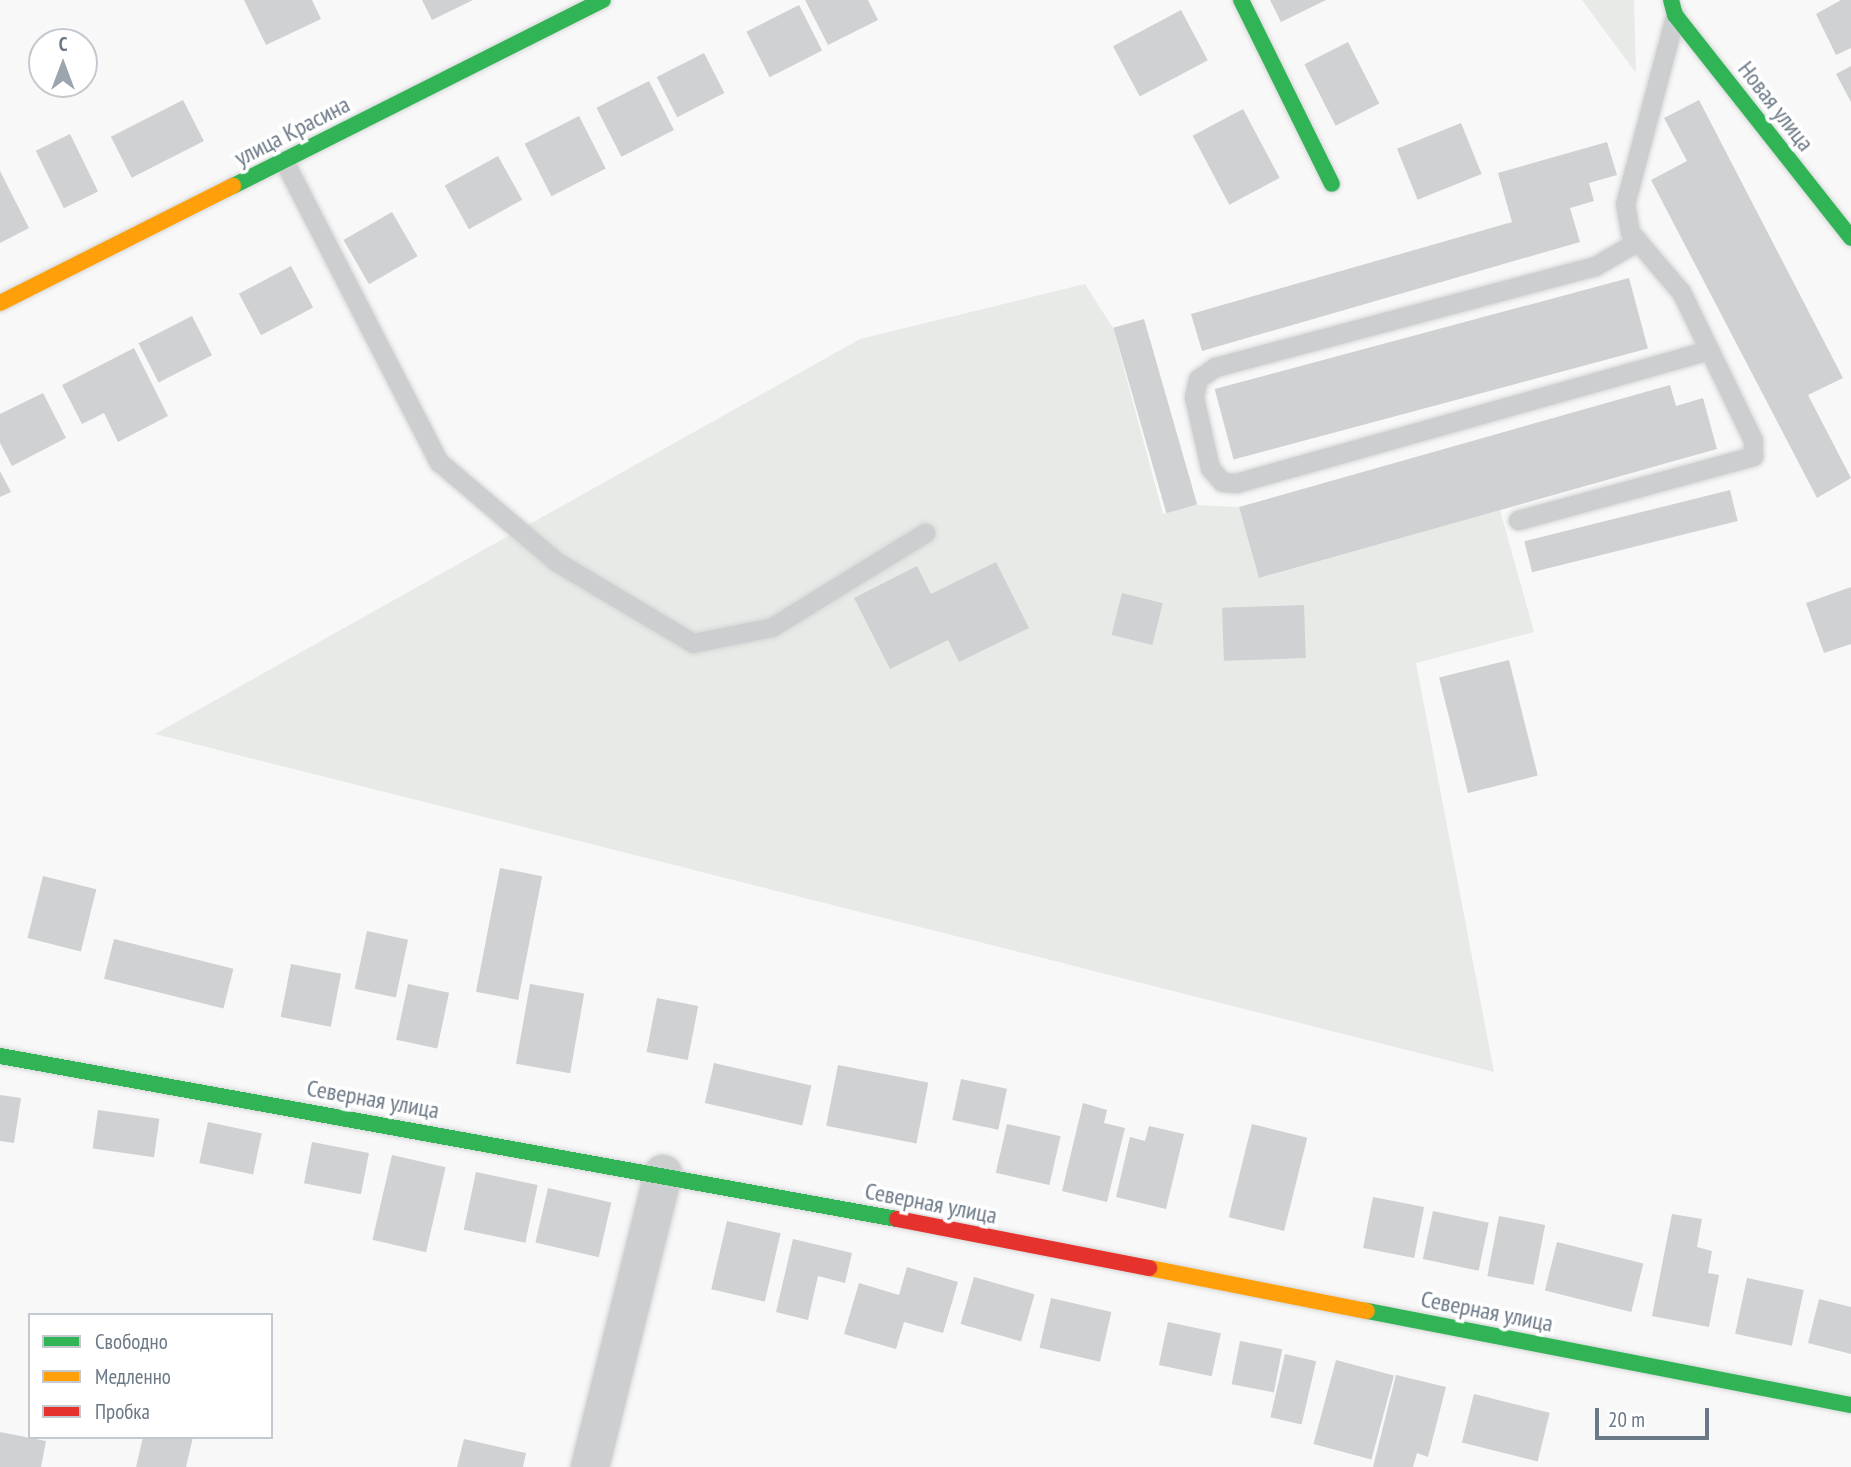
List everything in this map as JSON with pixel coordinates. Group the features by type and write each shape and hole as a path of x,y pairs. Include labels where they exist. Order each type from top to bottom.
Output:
{"street":[{"name":"улица Красина","path":"0,303 603,0"},
{"path":"1241,0 1332,184"},
{"name":"Новая улица","path":"1676,5 1851,238"},
{"name":"Северная улица","path":"0,1056 663,1174 1851,1405"},
{"path":"590,1467 663,1174"}],"lane":[{"path":"1518,520 1752,456 1752,440 1681,292 1638,241 1625,204 1676,5"},
{"path":"284,161 439,462 557,562 693,643 772,627 925,533"},
{"path":"1638,241 1595,266 1215,367 1198,379 1194,397 1210,468 1222,482 1237,483 1709,350"}],"shaded area":[{"path":"1582,0 1634,0 1636,73"},
{"path":"1085,284 1113,328 1163,514 1196,505 1239,507 1260,578 1500,510 1534,632 1416,663 1494,1072 155,734 860,339"}],"building":[{"path":"244,0 312,0 321,19 266,45"},
{"path":"422,0 473,0 432,20"},
{"path":"805,0 868,0 878,20 828,45"},
{"path":"1270,0 1326,0 1281,22"},
{"path":"1841,0 1851,0 1851,48 1836,55 1816,14"},
{"path":"799,5 822,50 770,77 746,32"},
{"path":"1181,10 1208,60 1140,96 1113,46"},
{"path":"1348,42 1379,103 1336,126 1304,64"},
{"path":"704,53 724,93 677,117 657,77"},
{"path":"1851,66 1851,102 1836,74"},
{"path":"649,81 674,130 621,157 596,108"},
{"path":"183,100 204,141 132,178 111,137"},
{"path":"1699,100 1843,378 1808,395 1851,478 1817,498 1651,180 1687,161 1664,118"},
{"path":"1243,109 1280,178 1229,205 1193,136"},
{"path":"579,116 606,169 551,196 525,144"},
{"path":"1461,123 1482,174 1418,200 1397,149"},
{"path":"70,134 98,192 64,208 36,151"},
{"path":"1607,142 1617,175 1589,183 1594,201 1570,208 1580,242 1202,351 1191,314 1512,222 1498,173"},
{"path":"498,156 522,200 469,229 445,186"},
{"path":"0,171 29,228 0,243"},
{"path":"392,212 418,256 369,284 344,240"},
{"path":"291,266 313,307 261,335 239,294"},
{"path":"1629,278 1648,349 1234,460 1215,389"},
{"path":"192,316 212,355 159,382 139,343"},
{"path":"1144,319 1197,505 1166,513 1113,328"},
{"path":"134,348 168,416 118,442 104,413 82,424 62,385"},
{"path":"1670,385 1676,406 1703,398 1717,449 1259,578 1239,507"},
{"path":"43,393 66,438 12,466 0,443 0,414"},
{"path":"0,471 11,492 0,497"},
{"path":"1730,490 1738,521 1532,572 1524,541"},
{"path":"996,562 1029,628 959,662 948,640 890,669 854,598 917,566 931,594"},
{"path":"1851,587 1851,644 1824,653 1806,603"},
{"path":"1122,593 1163,603 1152,645 1112,635"},
{"path":"1304,605 1306,658 1224,661 1222,608"},
{"path":"1509,660 1538,775 1468,793 1439,677"},
{"path":"500,868 542,876 518,1000 476,992"},
{"path":"43,876 96,889 81,951 28,938"},
{"path":"367,931 408,940 396,997 355,989"},
{"path":"114,939 233,969 223,1009 104,979"},
{"path":"291,964 341,974 331,1027 281,1017"},
{"path":"408,984 449,993 437,1048 396,1040"},
{"path":"530,984 584,994 570,1073 516,1064"},
{"path":"657,998 698,1006 688,1060 647,1052"},
{"path":"714,1063 811,1085 802,1125 705,1103"},
{"path":"838,1065 928,1083 916,1143 826,1126"},
{"path":"961,1079 1007,1089 998,1130 952,1120"},
{"path":"0,1095 21,1098 14,1143 0,1141"},
{"path":"1083,1103 1107,1110 1104,1123 1125,1128 1107,1202 1062,1191"},
{"path":"98,1110 159,1119 154,1157 93,1149"},
{"path":"208,1122 262,1133 253,1175 199,1163"},
{"path":"1007,1124 1061,1136 1049,1185 996,1173"},
{"path":"1252,1124 1307,1138 1284,1231 1229,1217"},
{"path":"1149,1126 1184,1134 1166,1209 1116,1197 1130,1137 1145,1141"},
{"path":"312,1142 369,1153 361,1194 304,1183"},
{"path":"392,1155 446,1167 426,1252 372,1240"},
{"path":"476,1172 538,1185 525,1243 464,1230"},
{"path":"548,1188 611,1203 599,1257 535,1243"},
{"path":"1373,1197 1424,1207 1414,1258 1363,1248"},
{"path":"1433,1211 1489,1223 1479,1271 1423,1259"},
{"path":"1672,1214 1702,1219 1697,1247 1712,1251 1708,1273 1719,1275 1709,1327 1652,1316"},
{"path":"1499,1216 1545,1225 1533,1285 1487,1276"},
{"path":"727,1221 781,1233 765,1302 711,1289"},
{"path":"793,1239 852,1253 845,1283 818,1276 808,1320 776,1312"},
{"path":"1557,1242 1643,1264 1631,1312 1545,1291"},
{"path":"907,1267 958,1282 943,1333 904,1322 896,1349 844,1334 859,1283 899,1295"},
{"path":"974,1277 1035,1294 1021,1341 960,1324"},
{"path":"1747,1278 1804,1290 1792,1346 1735,1334"},
{"path":"1051,1298 1111,1312 1100,1362 1040,1348"},
{"path":"1819,1299 1851,1307 1851,1354 1808,1343"},
{"path":"1168,1322 1221,1333 1212,1376 1159,1365"},
{"path":"1240,1341 1282,1349 1274,1392 1232,1384"},
{"path":"1285,1354 1316,1361 1302,1425 1270,1417"},
{"path":"1336,1360 1394,1376 1371,1460 1313,1444"},
{"path":"1396,1375 1446,1387 1428,1457 1417,1453 1413,1467 1373,1467"},
{"path":"1474,1394 1550,1413 1538,1461 1462,1443"},
{"path":"0,1432 46,1441 41,1467 0,1467"},
{"path":"143,1439 193,1439 186,1467 136,1467"},
{"path":"464,1439 526,1453 523,1467 457,1467"}],"traffic: fast":[{"path":"233,186 603,0"},
{"path":"1241,0 1332,184"},
{"path":"1671,0 1675,15 1851,238"},
{"path":"0,1056 897,1219"},
{"path":"1367,1311 1851,1405"}],"traffic: slow":[{"path":"0,303 233,186"},
{"path":"1149,1268 1367,1311"}],"traffic: jam":[{"path":"897,1219 1149,1268"}]}
